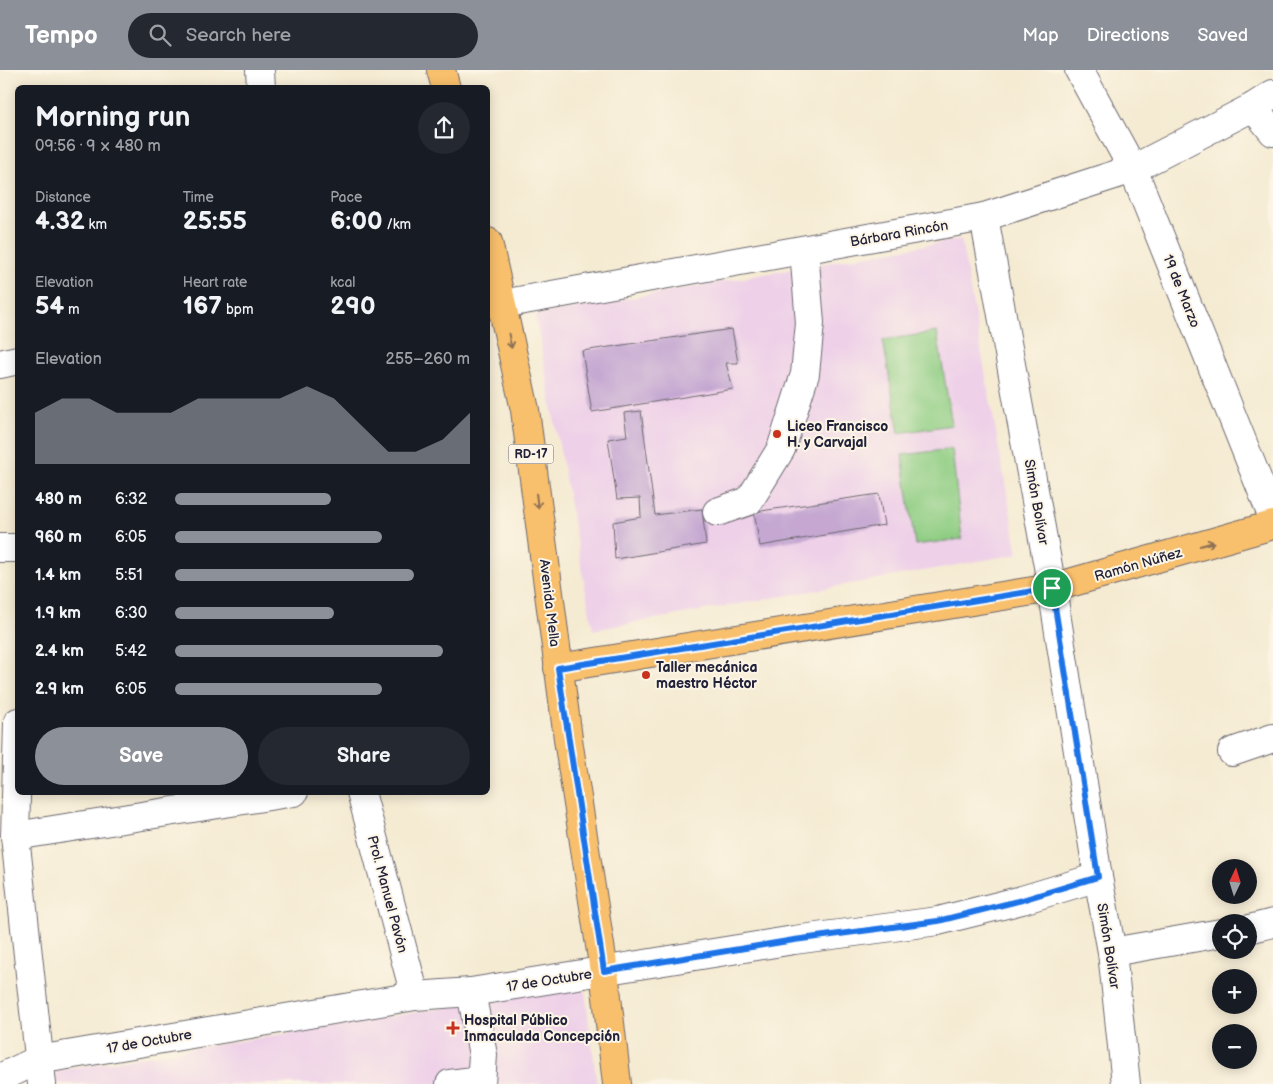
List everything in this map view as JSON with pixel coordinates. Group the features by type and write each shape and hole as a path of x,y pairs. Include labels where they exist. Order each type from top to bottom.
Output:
{"main road":[{"path":"441,70 445,85"},
{"name":"Avenida Mella","path":"490,251 525,410 558,668 604,971 617,1084"},
{"name":"Ramón Núñez","path":"558,668 1052,588 1273,525"}],"street":[{"path":"260,70 261,85"},
{"name":"19 de Marzo","path":"1080,70 1133,169 1273,518"},
{"path":"1263,100 1273,132"},
{"name":"Bárbara Rincón","path":"502,304 984,217 1133,169 1263,100"},
{"name":"Simón Bolívar","path":"984,217 1052,588 1098,877 1112,952 1126,1084"},
{"path":"717,512 749,501 781,449 805,374 810,324 804,250"},
{"path":"0,364 15,361"},
{"path":"0,548 15,548"},
{"path":"1232,752 1273,738"},
{"path":"15,795 14,836 40,1072"},
{"path":"14,836 275,795"},
{"name":"Prol. Manuel Pavón","path":"362,795 415,996"},
{"name":"17 de Octubre","path":"0,1078 40,1072 415,996 471,992 794,940 938,921 1022,900 1098,877"},
{"path":"1257,926 1273,923"},
{"path":"1112,952 1212,935"},
{"path":"450,1084 481,1082 482,1055 471,992"}],"shaded area":[{"name":"Liceo Francisco H. y Carvajal","path":"961,239 1018,554 593,630 535,315"},
{"name":"Hospital Público Inmaculada Concepción","path":"584,985 597,1084 51,1084 49,1072"}],"green space":[{"path":"937,332 952,425 899,433 883,340"},
{"path":"952,449 962,539 915,545 902,455"}],"building":[{"path":"732,329 738,363 726,363 733,389 592,412 582,351"},
{"path":"641,411 655,515 702,509 706,544 615,559 613,522 641,517 640,498 617,499 608,439 627,436 624,413"},
{"path":"879,494 884,525 760,546 754,512"}],"place":[{"name":"Liceo Francisco H. y Carvajal","path":"777,434"},
{"name":"Taller mecánica maestro Héctor","path":"646,675"},
{"name":"Hospital Público Inmaculada Concepción","path":"453,1028"}],"route":[{"path":"1052,588 1098,877 1022,900 938,921 794,940 604,971 558,668 1052,588"}]}
